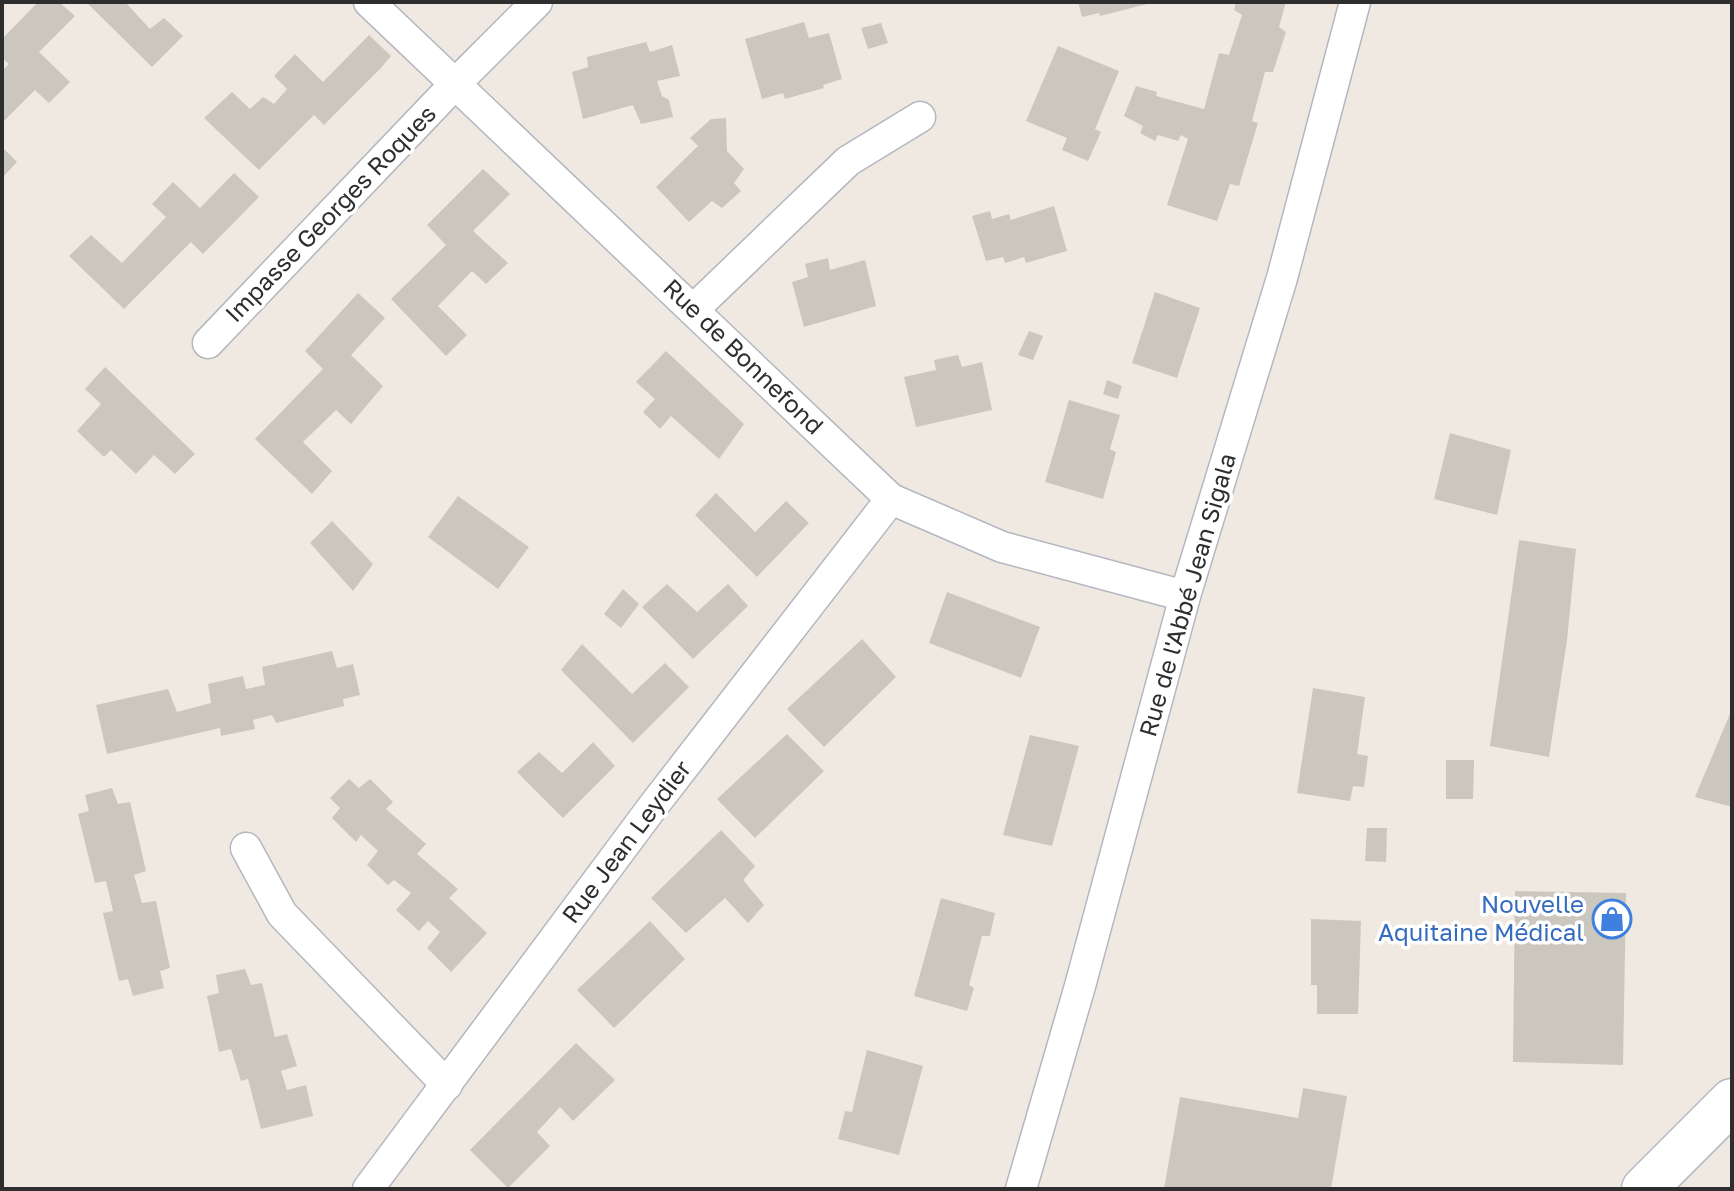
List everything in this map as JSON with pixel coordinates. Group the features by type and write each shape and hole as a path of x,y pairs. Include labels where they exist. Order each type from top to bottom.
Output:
{"main road":[{"path":"1644,1189 1732,1101"}],"street":[{"name":"Rue de Bonnefond","path":"369,2 891,499 1002,547 1185,596"},
{"name":"Impasse Georges Roques","path":"208,343 537,2"},
{"name":"Rue de l'Abbé Jean Sigala","path":"1021,1189 1080,986 1185,596 1282,278 1355,2"},
{"path":"693,310 848,161 920,117"},
{"name":"Rue Jean Leydier","path":"368,1189 654,805 891,499"},
{"path":"246,848 282,914 447,1085"}],"building":[{"path":"38,2 59,2 75,16 39,52 70,82 49,103 35,90 2,123 2,71 9,64 2,58 2,39"},
{"path":"86,2 125,2 150,29 164,18 183,36 152,67"},
{"path":"1078,2 1151,3 1100,16 1099,13 1082,17"},
{"path":"1236,2 1286,2 1279,27 1286,32 1273,72 1265,72 1252,121 1258,123 1239,186 1230,184 1217,221 1167,205 1188,139 1181,135 1178,141 1158,135 1155,141 1140,133 1143,126 1124,116 1136,86 1157,92 1156,96 1204,109 1219,53 1229,55 1242,15 1234,10"},
{"path":"804,22 809,38 829,33 842,79 823,85 824,88 785,99 783,93 762,99 745,39"},
{"path":"881,23 888,43 868,49 861,28"},
{"path":"369,35 391,56 324,125 314,115 259,170 204,118 232,92 250,109 263,97 274,104 287,89 274,76 295,54 323,82"},
{"path":"646,42 650,52 672,45 680,76 657,81 662,96 669,100 673,117 641,124 633,105 583,119 572,72 588,67 587,57"},
{"path":"1058,46 1119,71 1095,129 1101,132 1088,161 1062,150 1067,138 1026,121"},
{"path":"726,118 727,151 744,169 734,183 741,191 722,208 712,201 689,222 656,187 698,146 690,138 711,119"},
{"path":"2,147 17,162 2,178"},
{"path":"483,169 510,194 473,231 508,263 486,284 472,271 438,306 467,335 446,356 391,299 446,245 427,225"},
{"path":"234,173 259,197 203,254 191,242 124,309 69,256 91,235 122,263 166,217 152,204 173,182 200,208"},
{"path":"1054,206 1067,251 1026,263 1024,257 1005,263 1003,257 986,261 972,216 990,211 992,219 1009,214 1011,220"},
{"path":"828,258 830,270 865,260 876,306 804,327 792,282 808,277 805,264"},
{"path":"1155,292 1200,308 1177,378 1132,363"},
{"path":"358,293 385,318 351,355 383,386 351,424 336,410 303,442 332,471 312,494 255,439 323,369 305,351"},
{"path":"1029,331 1043,336 1033,360 1018,355"},
{"path":"666,351 744,424 719,459 671,416 660,429 643,412 655,399 636,382"},
{"path":"958,355 962,367 982,362 992,410 916,427 904,377 936,370 934,360"},
{"path":"105,367 195,454 175,474 154,455 136,474 111,450 104,457 77,431 101,404 85,389"},
{"path":"1107,380 1122,386 1118,399 1103,394"},
{"path":"1069,400 1120,415 1110,449 1116,452 1103,499 1045,482"},
{"path":"1450,433 1511,450 1497,515 1434,499"},
{"path":"716,493 755,532 786,501 809,523 757,577 695,515"},
{"path":"458,496 529,547 498,589 428,537"},
{"path":"332,521 373,564 353,591 310,543"},
{"path":"1519,540 1576,549 1567,640 1549,757 1490,746"},
{"path":"667,584 697,612 728,584 748,606 693,659 642,607"},
{"path":"623,589 639,604 621,628 604,614"},
{"path":"947,592 1040,627 1021,678 929,643"},
{"path":"862,639 896,677 824,747 787,709"},
{"path":"582,644 632,694 665,663 689,687 633,743 561,670"},
{"path":"332,651 337,668 353,664 360,695 343,699 344,706 276,723 272,715 253,720 255,729 221,736 220,728 107,754 96,705 168,689 177,712 211,703 208,684 243,676 246,689 265,685 262,667"},
{"path":"1313,688 1365,697 1357,754 1368,756 1364,787 1353,786 1350,801 1297,793"},
{"path":"1732,709 1732,807 1695,797"},
{"path":"787,734 824,771 755,838 717,799"},
{"path":"1030,735 1079,746 1052,846 1003,835"},
{"path":"593,742 615,766 563,818 517,772 539,752 562,773"},
{"path":"1446,760 1474,760 1473,799 1446,799"},
{"path":"349,779 359,788 370,779 393,802 386,809 426,844 417,854 458,889 449,898 487,933 451,972 427,948 440,932 428,921 419,931 396,910 411,893 394,880 388,885 367,865 378,851 361,835 356,842 332,818 340,808 330,798"},
{"path":"112,788 118,804 130,802 146,871 134,875 142,903 156,901 170,968 160,971 164,988 133,996 128,979 119,981 103,913 113,911 106,881 95,883 78,814 89,811 85,795"},
{"path":"1367,828 1387,828 1386,862 1365,861"},
{"path":"721,830 755,866 743,880 764,905 748,923 725,898 686,933 651,898"},
{"path":"1515,891 1626,893 1623,1065 1513,1062"},
{"path":"941,898 995,913 990,936 982,936 969,985 974,988 967,1011 914,996"},
{"path":"1311,919 1361,921 1358,1014 1317,1014 1317,985 1311,985"},
{"path":"650,921 685,959 614,1028 577,990"},
{"path":"245,969 251,985 262,983 275,1037 287,1034 297,1066 281,1071 287,1090 306,1085 313,1116 261,1129 248,1079 241,1081 231,1049 219,1052 207,996 219,993 216,975"},
{"path":"576,1043 615,1080 573,1121 560,1107 537,1132 550,1146 508,1188 470,1150"},
{"path":"867,1050 923,1066 899,1155 838,1139 845,1111 852,1112"},
{"path":"1303,1088 1347,1096 1331,1189 1164,1189 1180,1097 1298,1118"}],"place":[{"name":"Nouvelle Aquitaine Médical","path":"1612,919"}]}
